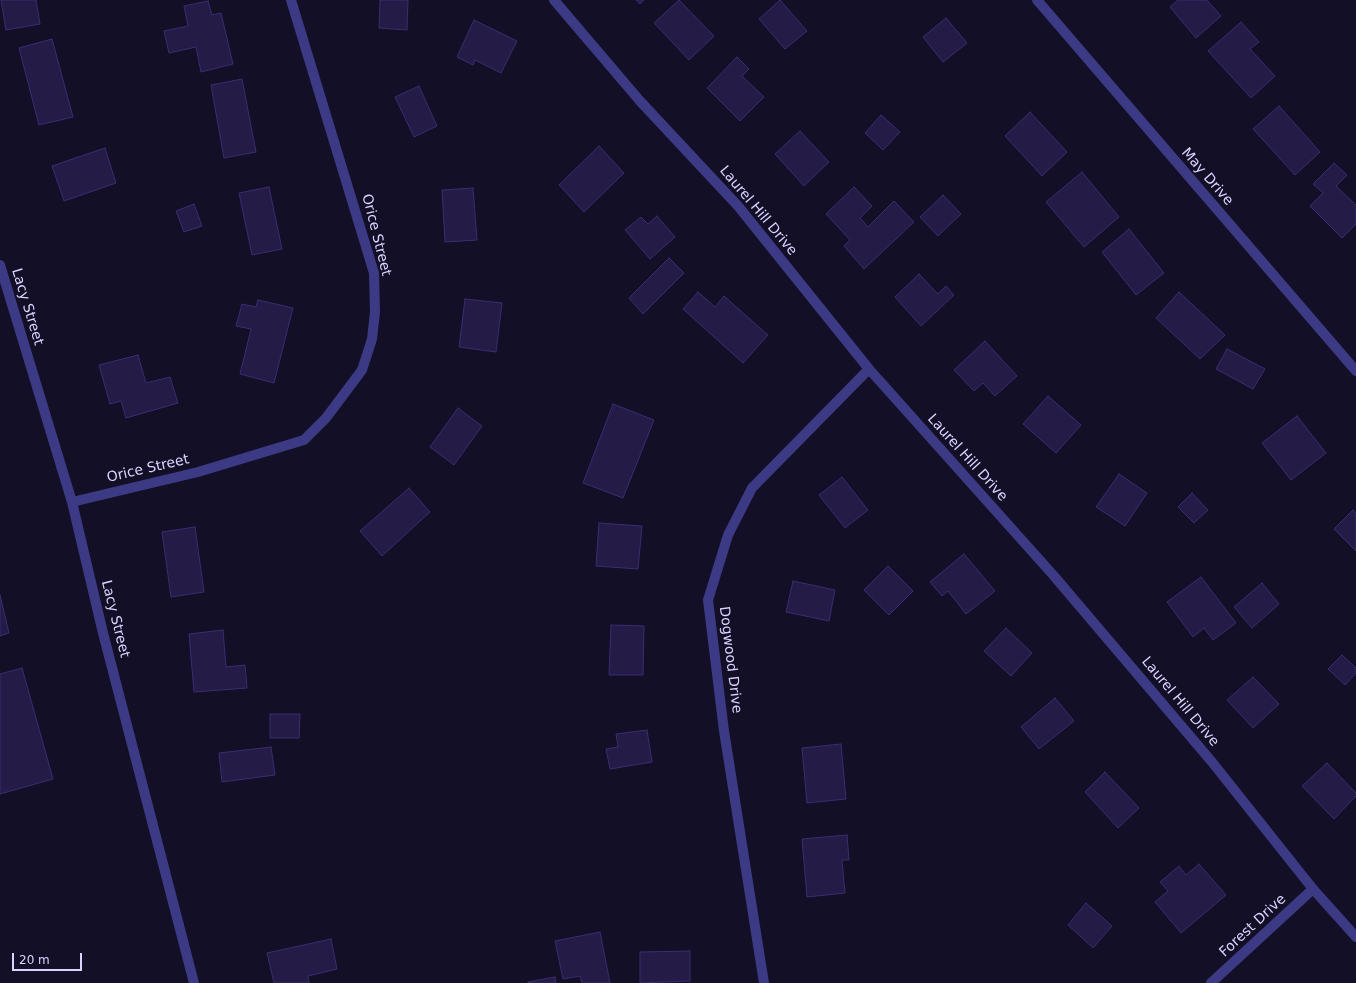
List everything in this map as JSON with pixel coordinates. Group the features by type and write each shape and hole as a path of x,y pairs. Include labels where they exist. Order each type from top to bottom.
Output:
{"street":[{"name":"Orice Street","path":"72,502 198,472 304,440 326,418 362,370 372,339 375,312 374,273 291,0"},
{"name":"Laurel Hill Drive","path":"554,0 640,101 738,206 869,369 1054,576 1212,762 1313,889 1356,937"},
{"name":"May Drive","path":"1037,0 1356,371"},
{"name":"Lacy Street","path":"0,265 72,502 103,633 194,983"},
{"name":"Dogwood Drive","path":"764,983 724,731 708,600 728,535 752,488 869,369"},
{"name":"Forest Drive","path":"1211,983 1313,889"}],"building":[{"path":"1,0 36,0 40,24 6,30"},
{"path":"380,0 408,0 407,30 379,28"},
{"path":"636,0 644,0 640,4"},
{"path":"679,0 714,36 689,60 654,23"},
{"path":"780,0 807,31 785,49 759,19"},
{"path":"1178,0 1207,0 1221,16 1196,38 1170,7"},
{"path":"208,1 212,15 221,13 233,64 201,72 196,47 169,53 164,31 188,26 184,6"},
{"path":"946,18 967,43 943,62 923,37"},
{"path":"474,20 517,41 501,73 475,60 473,65 457,57"},
{"path":"1241,22 1259,42 1250,49 1275,76 1251,98 1208,51"},
{"path":"52,39 73,117 39,125 19,48"},
{"path":"737,57 749,69 742,76 764,97 740,121 707,88"},
{"path":"242,79 256,152 224,158 211,85"},
{"path":"419,86 437,126 414,137 395,97"},
{"path":"1279,106 1320,152 1295,175 1253,129"},
{"path":"1030,112 1067,152 1042,176 1005,136"},
{"path":"881,115 900,132 883,150 865,133"},
{"path":"800,131 829,162 804,186 775,154"},
{"path":"599,146 624,173 584,212 559,185"},
{"path":"105,148 116,183 64,201 52,166"},
{"path":"1334,163 1347,175 1336,186 1356,205 1356,224 1342,238 1310,206 1323,193 1313,184"},
{"path":"1082,172 1119,217 1084,247 1046,202"},
{"path":"269,187 282,249 252,255 239,193"},
{"path":"854,187 872,206 860,218 868,227 894,201 914,222 864,269 844,246 850,240 826,214"},
{"path":"473,188 477,240 445,242 442,190"},
{"path":"943,195 961,214 938,236 920,217"},
{"path":"194,204 202,226 184,232 176,211"},
{"path":"657,216 675,237 650,259 625,230 641,217 648,224"},
{"path":"1129,229 1164,273 1136,295 1102,252"},
{"path":"669,258 684,273 643,314 629,298"},
{"path":"919,274 938,294 946,286 954,295 921,326 895,297"},
{"path":"698,292 715,307 724,296 768,335 743,363 683,309"},
{"path":"1179,292 1225,335 1200,359 1156,318"},
{"path":"465,299 502,303 496,352 459,347"},
{"path":"258,300 293,308 274,383 240,374 251,329 236,326 242,304 256,307"},
{"path":"985,341 1017,376 995,396 983,383 974,391 954,370"},
{"path":"1227,349 1265,369 1253,389 1216,369"},
{"path":"138,355 146,383 170,377 178,403 126,418 121,401 110,404 99,365"},
{"path":"1048,396 1081,425 1056,453 1023,424"},
{"path":"613,404 654,420 623,498 583,483"},
{"path":"458,408 482,426 454,465 430,447"},
{"path":"1297,416 1326,453 1291,480 1262,443"},
{"path":"1119,474 1147,493 1125,526 1096,507"},
{"path":"842,477 868,510 845,528 819,495"},
{"path":"409,488 430,512 382,556 360,531"},
{"path":"1192,493 1208,510 1194,523 1178,507"},
{"path":"1353,510 1356,513 1356,551 1334,529"},
{"path":"599,523 642,526 638,569 596,566"},
{"path":"195,527 204,592 171,597 162,532"},
{"path":"964,554 995,591 966,614 948,591 942,596 930,582"},
{"path":"888,566 913,591 889,615 864,590"},
{"path":"1201,577 1236,623 1213,640 1204,628 1193,637 1167,602"},
{"path":"793,581 835,590 829,621 786,612"},
{"path":"1262,583 1279,604 1252,628 1234,607"},
{"path":"0,595 9,633 0,636"},
{"path":"611,625 644,626 643,675 609,675"},
{"path":"1006,628 1032,653 1011,676 984,651"},
{"path":"223,630 226,667 245,665 247,688 194,692 189,634"},
{"path":"1342,655 1356,668 1356,673 1345,685 1328,669"},
{"path":"22,668 53,779 0,794 0,674"},
{"path":"1253,677 1279,704 1253,728 1227,700"},
{"path":"1055,698 1074,721 1039,749 1021,727"},
{"path":"270,714 300,714 299,738 270,738"},
{"path":"647,730 652,762 610,769 606,749 618,747 616,734"},
{"path":"841,744 846,799 807,803 802,748"},
{"path":"271,747 275,775 222,782 219,753"},
{"path":"1327,763 1356,793 1356,796 1334,819 1302,786"},
{"path":"1105,772 1139,808 1118,828 1085,792"},
{"path":"847,835 849,860 842,860 845,893 807,897 802,839"},
{"path":"1199,864 1226,895 1181,933 1155,902 1168,891 1160,882 1179,866 1186,875"},
{"path":"1086,903 1112,926 1093,948 1068,925"},
{"path":"600,932 610,983 582,983 580,976 563,979 555,941"},
{"path":"331,939 337,969 308,976 309,983 274,983 267,953"},
{"path":"690,951 690,981 640,983 640,952"},
{"path":"555,977 556,983 528,983 528,982"}]}
